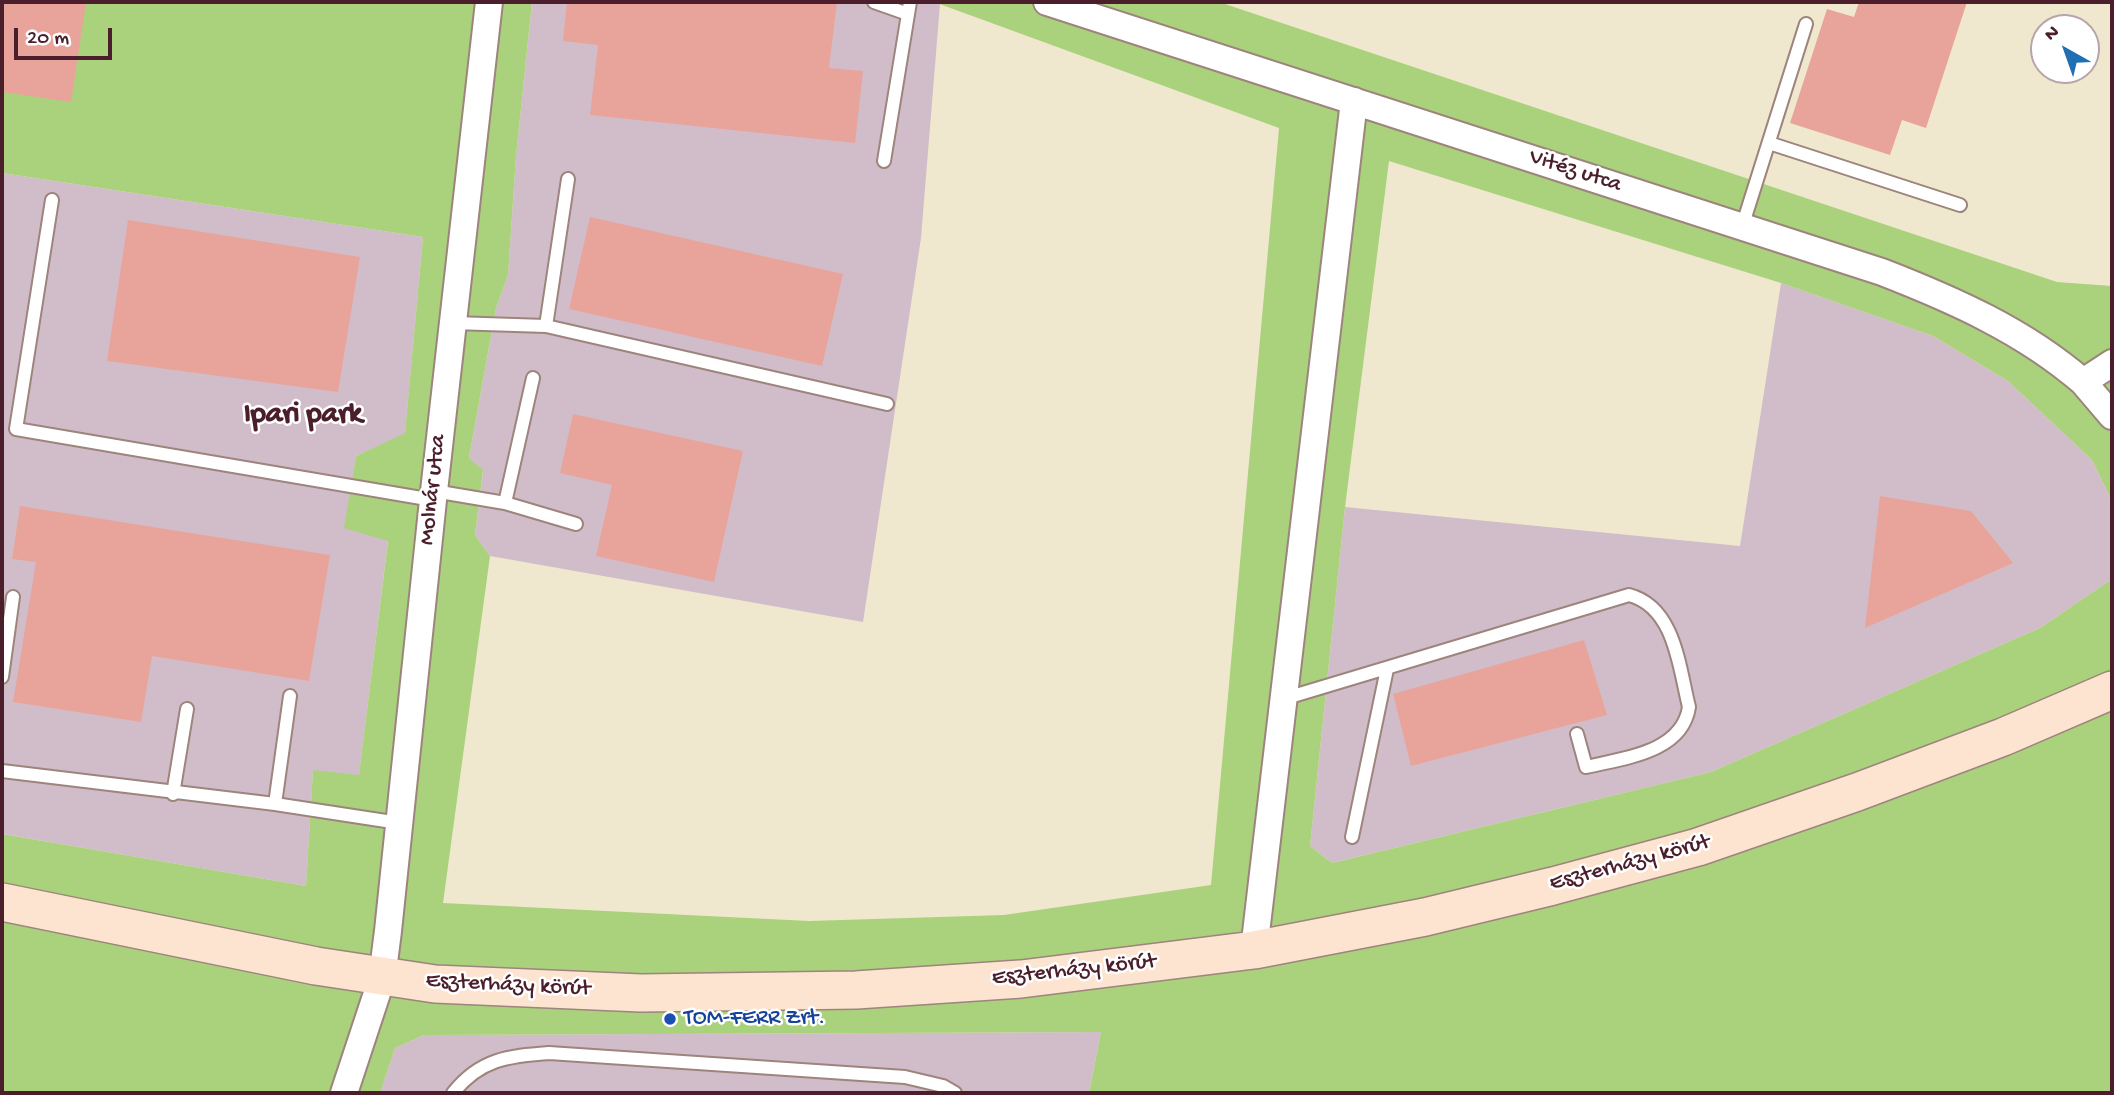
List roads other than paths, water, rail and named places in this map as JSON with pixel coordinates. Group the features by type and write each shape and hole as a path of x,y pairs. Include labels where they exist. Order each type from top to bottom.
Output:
{"street":[{"name":"Molnár utca","path":"344,1093 382,978 489,2"},
{"name":"Vitéz utca","path":"1047,2 1882,272 1940,295 2018,334 2053,356 2083,382 2112,416"},
{"path":"1254,950 1354,101"},
{"path":"2083,382 2112,363"},
{"name":"Eszterházy körút","path":"2,902 382,978 435,984 641,993 856,990 1021,979 1254,950 1425,917 1698,847 1857,792 2003,737 2112,690"}],"lane":[{"path":"874,2 909,8 884,161"},
{"path":"1742,227 1806,23"},
{"path":"1769,143 1960,205"},
{"path":"546,326 568,179"},
{"path":"52,200 16,429 434,496 505,503 576,524"},
{"path":"453,323 546,326 887,404"},
{"path":"505,503 533,378"},
{"path":"1283,699 1629,595 1643,599 1656,611 1670,631 1689,707 1687,719 1678,732 1665,743 1643,752 1586,767 1577,734"},
{"path":"2,677 13,597"},
{"path":"1352,837 1387,669"},
{"path":"275,804 290,696"},
{"path":"173,794 187,709"},
{"path":"2,771 399,822"},
{"path":"453,1093 471,1074 493,1061 518,1055 548,1053 905,1077 943,1086 955,1093"}],"place":[{"name":"TOM-FERR Zrt.","path":"670,1019"}],"district":[{"name":"Ipari park","path":"303,416"}]}
